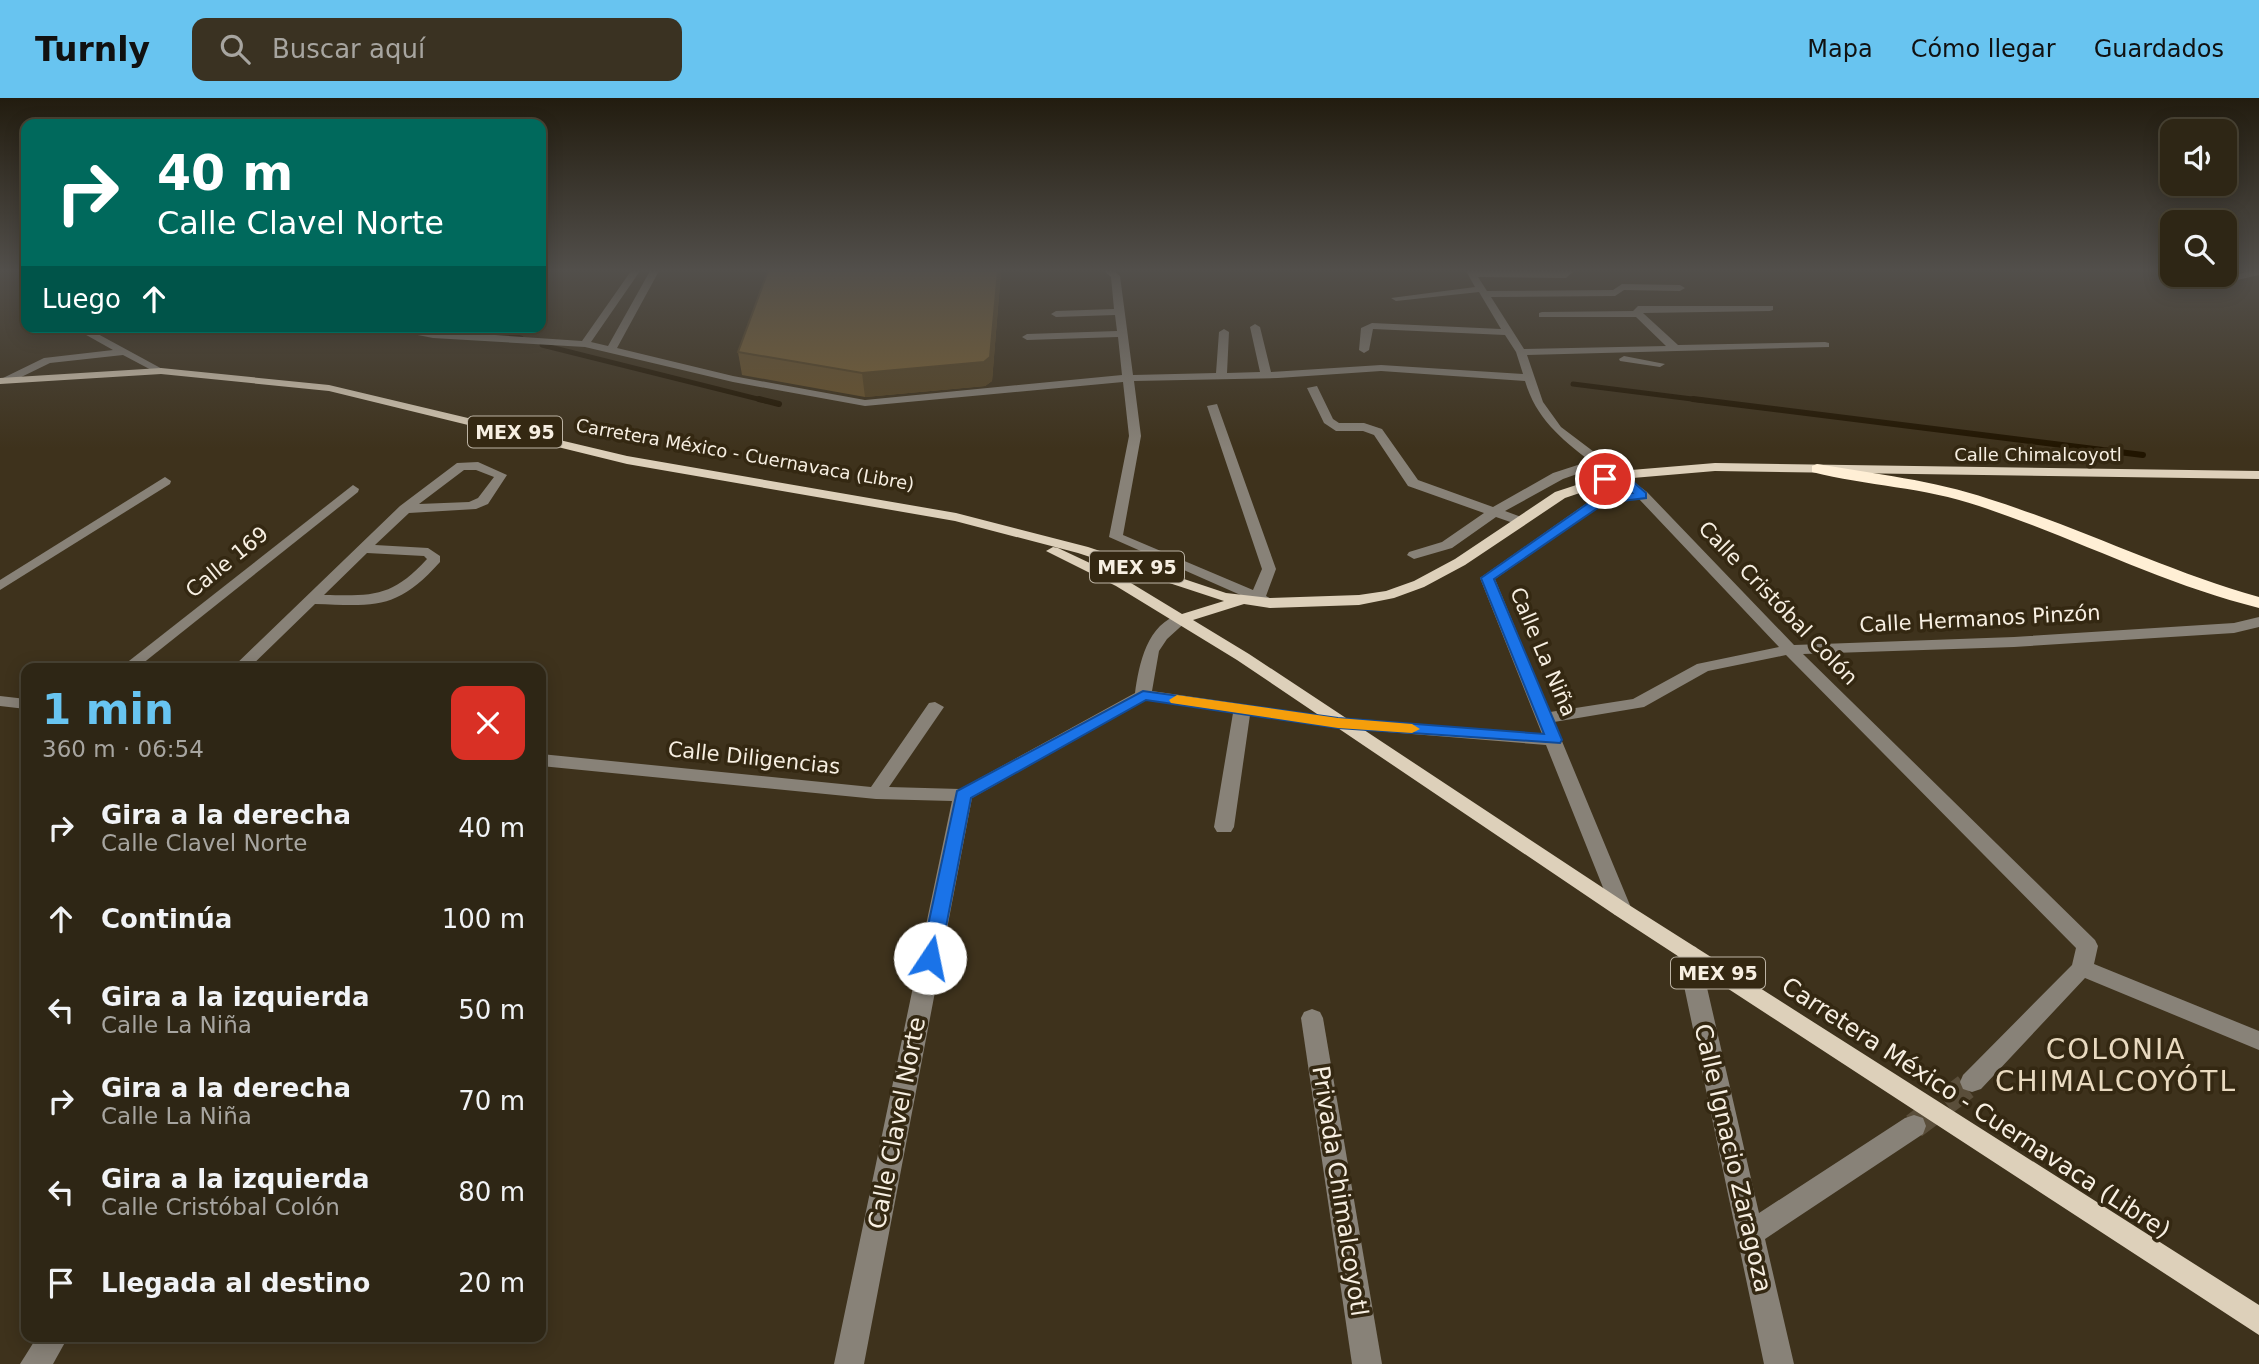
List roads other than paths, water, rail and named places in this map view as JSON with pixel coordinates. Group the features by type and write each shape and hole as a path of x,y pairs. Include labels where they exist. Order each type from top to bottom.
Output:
{"highway":[{"path":"1817,469 1944,491 1986,502 2156,571 2259,603"}],"main road":[{"name":"Carretera México - Cuernavaca (Libre)","path":"4,380 161,371 261,379 329,388 627,460 956,517 1083,550 1224,597 1258,600 1329,603 1389,595 1419,584 1460,562 1560,495 1619,475 1715,467 1817,469"},
{"name":"Calle Chimalcoyotl","path":"1817,469 2259,475"},
{"name":"Carretera México - Cuernavaca (Libre)","path":"1025,537 1121,583 1243,657 1622,911 2259,1321"},
{"path":"1181,619 1258,600"}],"street":[{"path":"585,344 595,330"},
{"path":"611,350 622,330"},
{"path":"1122,330 1135,436 1116,537 1258,600 1269,569 1213,406"},
{"path":"1256,330 1266,375"},
{"path":"1364,350 1366,330"},
{"path":"1465,330 1509,332"},
{"path":"1655,330 1676,349"},
{"path":"1221,376 1224,332"},
{"name":"Calle Cristóbal Colón","path":"1509,332 1521,352 1537,401 1557,430 1642,495 2084,957"},
{"path":"88,333 161,371"},
{"path":"420,333 585,344 733,379 865,403 1126,378 1278,375 1381,368 1530,378"},
{"path":"476,336 479,333"},
{"path":"1027,337 1122,334"},
{"path":"1521,352 1825,345"},
{"path":"1579,351 1660,364"},
{"path":"4,380 48,360 124,352"},
{"path":"733,379 737,367"},
{"path":"1313,388 1328,421 1336,426 1364,427 1378,432 1413,483 1519,521"},
{"path":"1414,555 1447,545 1494,512 1558,477 1600,462"},
{"path":"245,663 405,509 461,466 478,466 501,475 483,501 471,506 405,509"},
{"path":"0,586 165,481"},
{"name":"Calle 169","path":"134,663 353,489"},
{"name":"Calle La Niña","path":"1622,911 1487,578 1602,499 1642,495"},
{"path":"313,599 375,600 397,596 415,582 435,559 428,552 364,549"},
{"path":"1143,695 1147,656 1159,636 1181,619"},
{"name":"Calle Hermanos Pinzón","path":"1546,718 1637,703 1703,667 1790,650 2041,640 2234,628 2259,622"},
{"path":"963,795 1143,695 1338,723 1554,740"},
{"path":"0,701 21,703"},
{"path":"876,793 936,708"},
{"path":"1224,827 1242,710"},
{"name":"Calle Diligencias","path":"546,760 876,793 963,795"},
{"name":"Calle Clavel Norte","path":"849,1364 963,795"},
{"name":"Calle Ignacio Zaragoza","path":"1688,953 1779,1364"},
{"path":"1972,1082 2084,957 2259,1041"},
{"name":"Privada Chimalcoyotl","path":"1312,1018 1367,1364"},
{"path":"1750,1234 1914,1126"},
{"path":"35,1364 50,1342"}],"waterway":[{"path":"496,333 521,338"},
{"path":"542,345 766,401"},
{"path":"1573,384 1708,401"},
{"path":"759,399 779,404"},
{"path":"1693,399 2143,455"}],"tunnel":[{"path":"1914,1126 1972,1082"}],"district":[{"name":"COLONIA CHIMALCOYÓTL","path":"2116,1065"}]}
